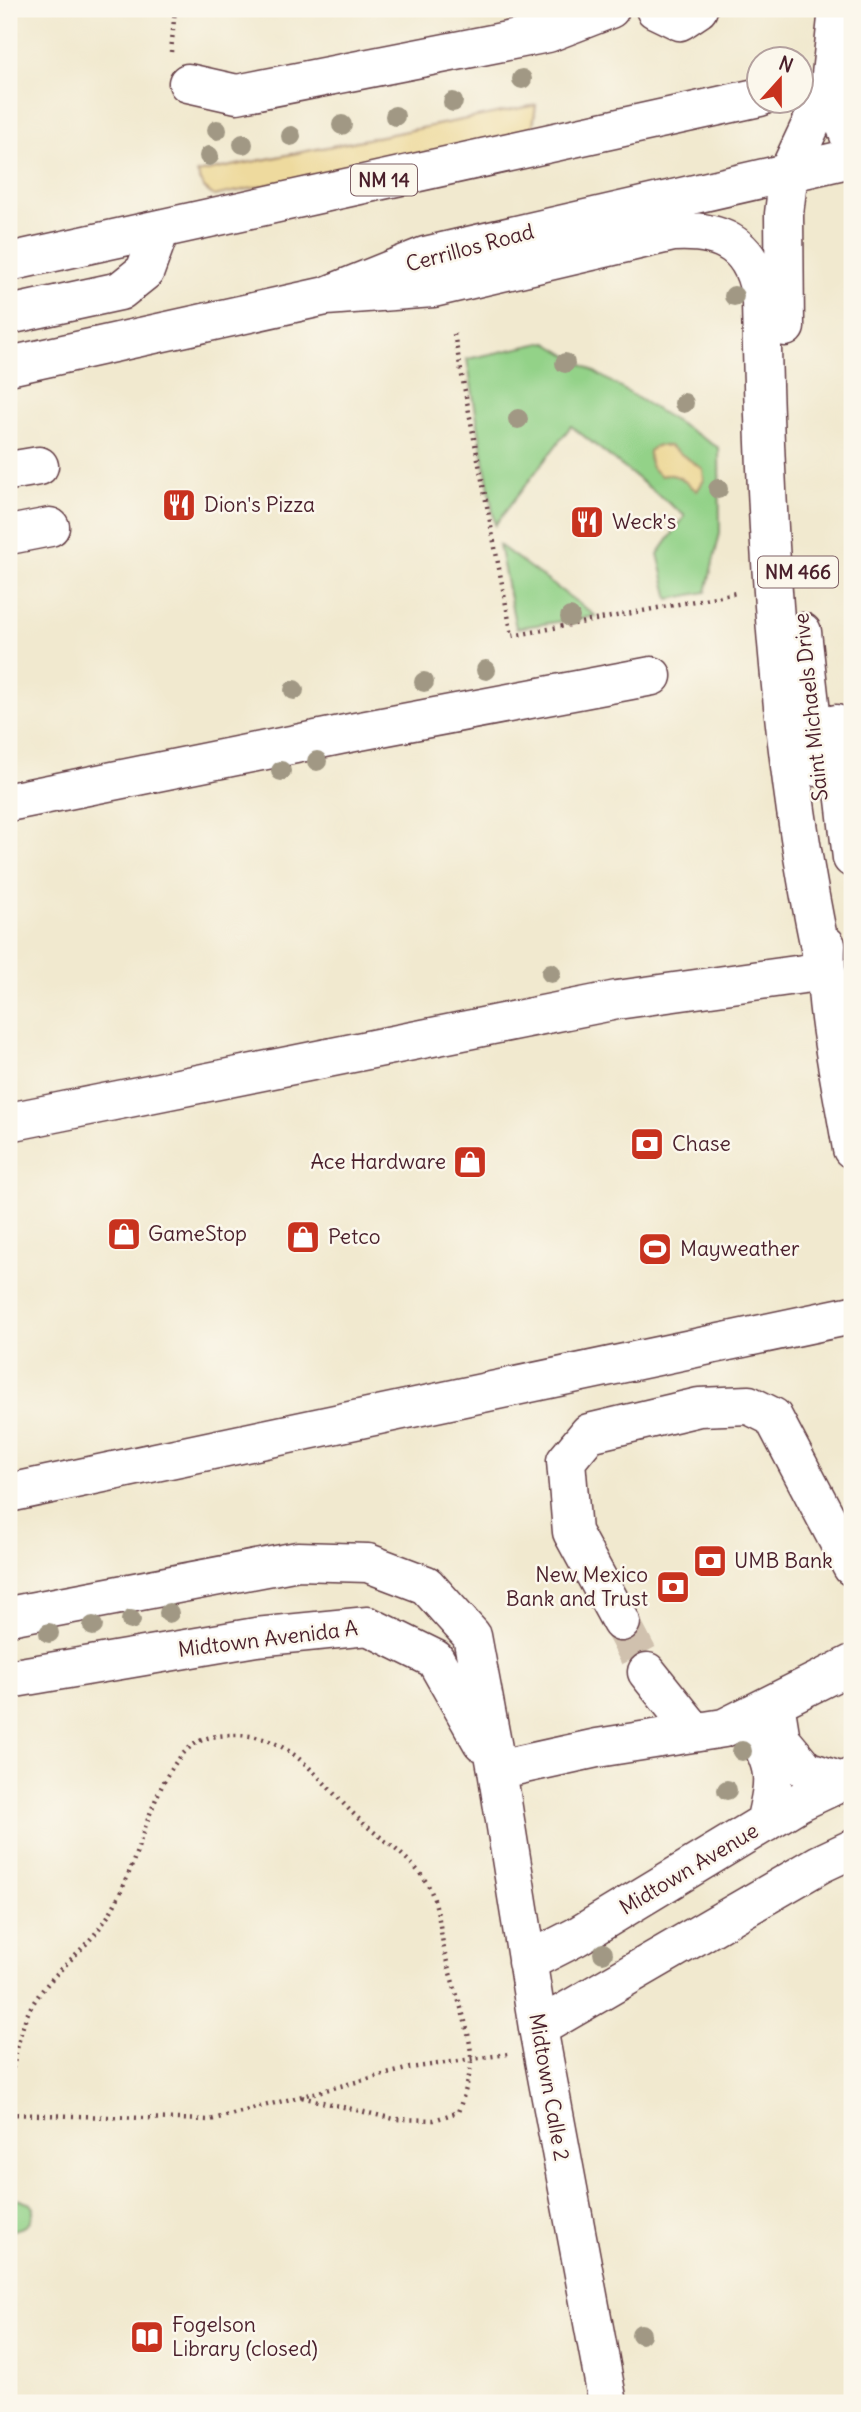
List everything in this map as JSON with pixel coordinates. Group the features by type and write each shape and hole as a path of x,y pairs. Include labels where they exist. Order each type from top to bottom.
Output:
{"main road":[{"path":"188,83 237,94 548,33 610,9"},
{"path":"655,9 680,21 698,9"},
{"path":"838,9 828,84 852,143"},
{"name":"Saint Michaels Drive","path":"828,84 789,171 784,214 786,372 801,624 831,882 852,1149"},
{"name":"NM 14","path":"9,262 746,100"},
{"name":"Cerrillos Road","path":"9,366 326,296 425,256 852,158"},
{"path":"9,315 120,291 145,271 160,230"},
{"path":"9,1122 604,1003 839,971 808,895 781,694 763,426 761,300 759,280 745,253 710,233 673,232 433,288 326,296"},
{"path":"9,276 81,248"},
{"path":"9,535 50,527"},
{"path":"801,624 834,705 852,858"},
{"path":"9,802 355,732 652,676"},
{"path":"9,1493 852,1315"},
{"path":"621,1622 572,1532 566,1461 589,1433 699,1407 749,1405 773,1417 852,1567"},
{"path":"9,1616 298,1561 369,1563 426,1585 472,1636 497,1770 597,1748 724,1728 852,1664"},
{"name":"Midtown Avenida A","path":"9,1679 256,1637 368,1626 435,1659 497,1770"},
{"path":"647,1672 695,1732"},
{"path":"762,1709 781,1740 806,1770 847,1780"},
{"path":"762,1709 774,1786 765,1823"},
{"name":"Midtown Calle 2","path":"497,1770 540,2039 608,2403"},
{"name":"Midtown Avenue","path":"527,1962 576,1937 799,1802 847,1780"},
{"path":"540,2039 820,1864 852,1849"}],"path":[{"path":"454,334 512,636 747,591"},
{"path":"9,2082 21,2032 34,2002 104,1922 126,1880 151,1810 172,1766 198,1741 224,1735 254,1735 278,1745 304,1761 355,1815 411,1863 428,1886 438,1912 445,1956 463,2015 471,2059 467,2087 458,2112 434,2120 394,2119 301,2097"},
{"path":"9,2114 210,2120 410,2068 471,2059 540,2039"}],"green space":[{"path":"546,342 719,448 720,533 706,592 669,599 658,554 685,516 571,426 495,525 467,359"},
{"path":"499,545 596,616 516,628"},
{"path":"9,2196 31,2204 34,2208 27,2225 9,2231"}],"sand":[{"path":"536,105 533,126 522,133 214,196 204,188 197,173"},
{"path":"656,446 669,446 703,469 704,480 697,491 676,476 661,476 655,471 650,462 649,451"}],"tunnel":[{"path":"621,1622 647,1672"}],"place":[{"name":"Dion's Pizza","path":"179,505"},
{"name":"Weck's","path":"587,522"},
{"name":"Chase","path":"647,1144"},
{"name":"Ace Hardware","path":"470,1162"},
{"name":"GameStop","path":"124,1234"},
{"name":"Petco","path":"303,1237"},
{"name":"Mayweather","path":"655,1249"},
{"name":"UMB Bank","path":"710,1561"},
{"name":"New Mexico Bank and Trust","path":"673,1587"},
{"name":"Fogelson Library (closed)","path":"147,2337"}]}
